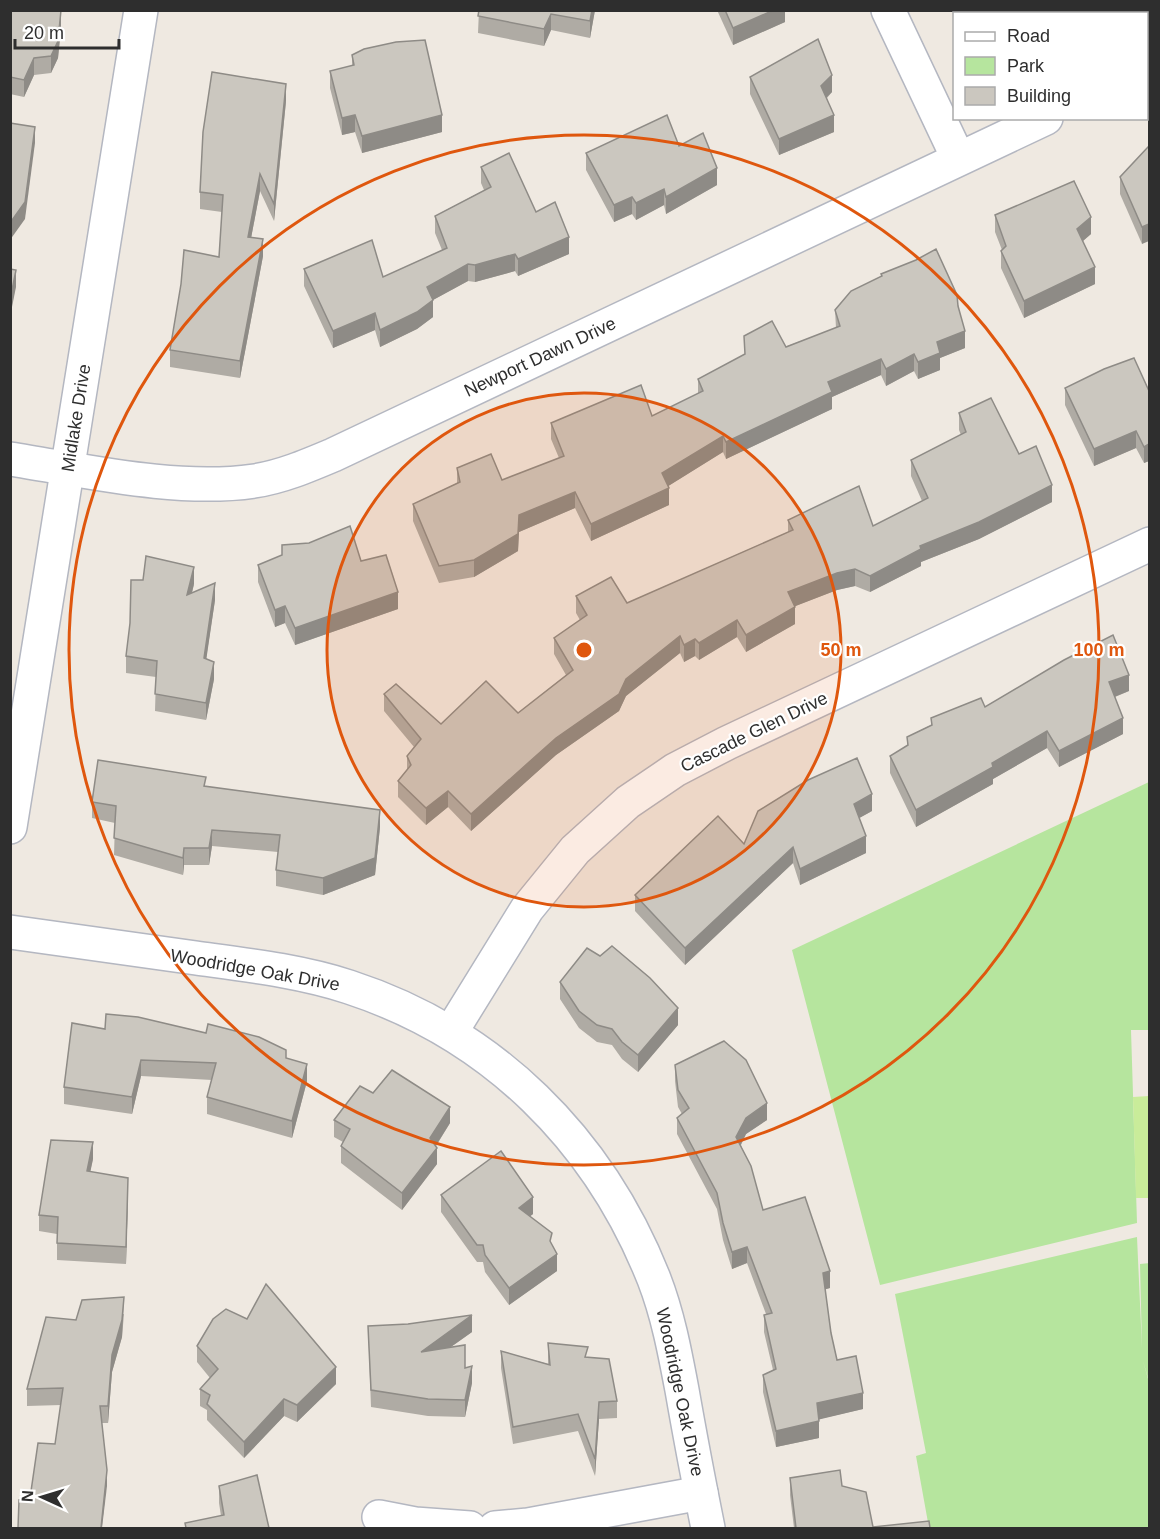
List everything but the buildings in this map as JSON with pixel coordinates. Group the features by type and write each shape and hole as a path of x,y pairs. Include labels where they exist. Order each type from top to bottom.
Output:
{"street":[{"name":"Midlake Drive","path":"10,826 141,10"},
{"path":"888,10 958,158"},
{"name":"Newport Dawn Drive","path":"10,459 172,483 213,484 255,481 294,471 333,455 1042,120"},
{"name":"Cascade Glen Drive","path":"451,1032 527,909 576,850 628,802 675,770 727,743 1149,544"},
{"name":"Woodridge Oak Drive","path":"10,932 296,974 349,987 400,1007 451,1032 497,1064 534,1096 569,1133 603,1180 632,1230 655,1281 672,1336 708,1528"},
{"path":"495,1528 528,1525 701,1492"},
{"path":"379,1517 415,1524 470,1528"}],"green space":[{"path":"1149,782 1149,1030 1131,1030 1137,1223 880,1285 792,950"},
{"path":"1149,1096 1149,1198 1136,1198 1133,1097"},
{"path":"1137,1237 1142,1348 1140,1264 1150,1263 1149,1381 1143,1361 1150,1386 1149,1528 929,1528 916,1456 926,1453 895,1294"}]}
